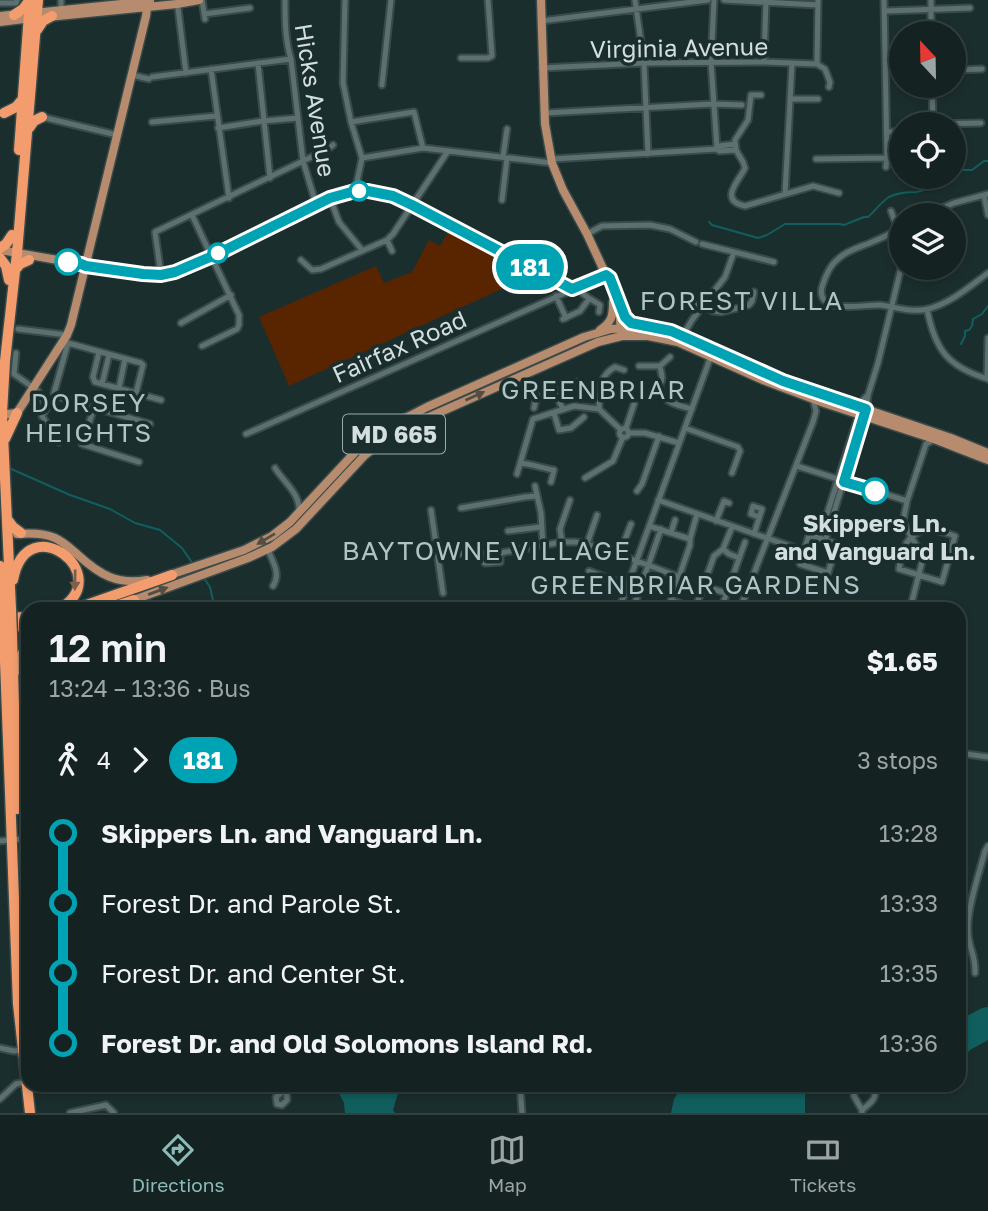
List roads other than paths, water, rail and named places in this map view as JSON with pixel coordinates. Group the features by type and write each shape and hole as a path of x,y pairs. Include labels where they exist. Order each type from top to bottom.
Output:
{"highway":[{"path":"10,594 2,535 6,517 1,412 15,270 7,254 6,244 12,234 25,114 32,16 30,0"},
{"path":"7,18 23,9 30,0"},
{"path":"38,0 42,6 56,9"},
{"path":"32,16 38,0"},
{"path":"27,132 22,99 31,33 56,9"},
{"path":"7,18 31,33"},
{"path":"2,113 16,107 22,99"},
{"path":"0,351 9,280 7,254 27,132 34,121 42,117"},
{"path":"15,270 29,260"},
{"path":"0,375 0,397"},
{"path":"2,443 17,413"},
{"path":"6,517 21,533"},
{"path":"4,612 17,564 25,554 42,547 55,548 72,560 78,577 76,592 67,602"},
{"path":"0,566 21,1025"},
{"name":"MD 665","path":"95,602 173,575"},
{"name":"MD 665","path":"128,602 134,600"},
{"path":"5,632 13,686 5,714 16,755 14,839 21,905"},
{"path":"0,668 5,647"},
{"path":"29,1092 30,1113"},
{"path":"31,1092 36,1113"}],"main road":[{"path":"56,9 95,12 200,0"},
{"path":"541,0 545,113 552,161 616,302 628,320 650,327"},
{"path":"95,12 104,8 105,2"},
{"path":"7,18 105,2 147,8 165,3"},
{"path":"1,412 17,413 67,339 147,8"},
{"path":"7,254 86,266"},
{"path":"7,254 29,260 86,266"},
{"path":"616,302 617,324 621,332"},
{"path":"594,333 612,319 616,302"},
{"name":"MD 665","path":"173,575 262,542 280,530 358,449 386,428 594,333 650,327 712,353"},
{"name":"MD 665","path":"134,600 268,550 296,529 364,456 390,436 415,423 621,332 680,339"},
{"path":"712,353 813,399 951,438 987,456"},
{"path":"736,364 863,411 928,439 987,456"},
{"path":"2,535 44,534 58,539 97,571 112,579 134,582 173,575"},
{"path":"13,686 21,654"}],"street":[{"path":"200,0 204,17 250,8"},
{"name":"Hicks Avenue","path":"285,0 285,27 303,161 316,204"},
{"path":"345,0 343,83 362,158 355,191"},
{"path":"382,85 391,0"},
{"path":"461,58 492,56 488,0"},
{"path":"635,0 644,62 648,154"},
{"path":"541,21 708,0"},
{"path":"714,0 710,62 717,148"},
{"path":"724,0 818,3 817,64 825,69 830,87"},
{"path":"884,0 886,167"},
{"path":"930,21 931,0"},
{"path":"7,18 3,3 17,2"},
{"path":"177,2 186,72"},
{"path":"764,62 766,2"},
{"path":"885,11 970,8"},
{"path":"131,75 151,78 291,59"},
{"name":"Virginia Avenue","path":"542,68 644,62 817,64"},
{"path":"258,63 270,178"},
{"path":"785,194 792,64"},
{"path":"211,69 229,198"},
{"path":"966,70 982,69"},
{"path":"761,96 751,95 749,117 736,136 736,147 744,168 732,188 732,196 737,204 745,206 813,186 839,193"},
{"path":"790,99 818,99"},
{"path":"545,113 713,104 742,105"},
{"path":"351,122 414,112 423,148"},
{"path":"2,113 42,117 117,135"},
{"path":"152,122 216,116"},
{"path":"218,128 298,118"},
{"path":"966,123 981,123"},
{"path":"502,200 507,129"},
{"path":"161,275 155,232 333,145"},
{"path":"362,158 423,148 552,161 719,146 736,147"},
{"path":"301,261 308,268 321,269 387,240 448,151"},
{"path":"816,159 887,158"},
{"path":"86,266 143,274 161,275 175,272 330,198 355,191 380,192 412,205 575,288 600,305 599,312"},
{"path":"954,203 986,195 988,215"},
{"path":"330,198 339,222 362,250"},
{"path":"192,215 239,315 237,329 202,346"},
{"path":"587,234 602,226 650,225 670,229 699,243 774,262"},
{"path":"889,234 838,258 822,289 824,299 829,304 839,307 869,305 908,311 927,309 959,295 988,273"},
{"path":"387,240 392,251"},
{"path":"680,339 725,277 734,252"},
{"name":"Fairfax Road","path":"246,434 606,275"},
{"path":"822,540 878,363 898,280"},
{"path":"685,302 718,312 746,306 752,301 754,292"},
{"path":"181,323 231,295"},
{"path":"556,296 564,319 580,311 589,299"},
{"path":"927,309 933,335 943,353 959,368 988,379 988,338"},
{"path":"18,328 67,339 99,352 141,363 143,365 136,393"},
{"path":"67,339 54,393 62,398 150,424"},
{"path":"99,352 93,377 95,382 161,400"},
{"path":"16,353 15,373 38,391 47,407 42,416 59,442"},
{"path":"622,602 712,353"},
{"path":"54,355 63,359"},
{"path":"102,384 109,355"},
{"path":"639,366 660,366 670,357"},
{"path":"119,388 125,359"},
{"path":"660,366 660,390 663,396 666,400 692,409"},
{"path":"599,409 601,381 605,374 615,367 624,370"},
{"path":"534,408 536,400 577,382"},
{"path":"554,391 563,409"},
{"path":"813,399 816,411"},
{"path":"743,602 816,411 824,403"},
{"path":"585,478 613,461 634,404"},
{"path":"517,474 533,419 574,406 599,409 625,432 645,433 679,443"},
{"path":"94,408 82,444 139,462"},
{"path":"554,412 559,430 571,428 584,417"},
{"path":"685,428 738,447 740,451 732,472"},
{"path":"637,491 659,436"},
{"path":"912,602 922,562 916,543 903,522 907,501 928,439"},
{"path":"520,463 554,470 551,482"},
{"path":"797,466 907,501"},
{"path":"275,468 297,498 299,512"},
{"path":"535,486 541,513 543,546"},
{"path":"461,508 537,496"},
{"path":"297,498 303,501 311,499"},
{"path":"562,542 560,529 570,500"},
{"path":"659,500 804,551"},
{"path":"716,521 724,501 729,503"},
{"path":"431,510 435,554 443,593"},
{"path":"676,602 671,600 690,545 697,514"},
{"path":"587,544 597,515"},
{"path":"754,534 759,517"},
{"path":"671,533 675,520"},
{"path":"619,555 631,524"},
{"path":"649,526 690,539"},
{"path":"508,531 541,527"},
{"path":"698,602 714,556 723,549 732,527"},
{"path":"635,602 661,529"},
{"path":"927,529 955,536 942,582 899,569 910,536 927,529"},
{"path":"809,536 837,544 828,573 800,564 804,551 809,536"},
{"path":"435,554 500,553 575,542 679,577"},
{"path":"723,602 745,542"},
{"path":"723,549 739,558"},
{"path":"268,550 277,573 273,586"},
{"path":"485,562 500,562 500,553"},
{"path":"589,571 628,586"},
{"path":"704,586 726,593"},
{"path":"966,754 988,757"},
{"path":"16,755 21,755"},
{"path":"0,839 21,840"},
{"path":"975,973 976,960 969,943 968,926 988,846"},
{"path":"0,1048 21,1053"},
{"path":"0,1099 21,1082"},
{"path":"520,1092 522,1113"},
{"path":"854,1092 853,1096 862,1112 872,1102 875,1092"},
{"path":"70,1113 106,1105 114,1113"}],"water":[{"path":"988,1007 988,1040 966,1055 966,1016"},
{"path":"340,1092 399,1092 393,1110 395,1113 345,1113"},
{"path":"678,1092 805,1092 805,1113 671,1113"}],"waterway":[{"path":"966,170 972,170 988,161"},
{"path":"709,222 758,238 785,224 844,225 868,217 889,197 926,189"},
{"path":"961,344 965,331 972,326 973,319 982,314 988,306"},
{"path":"9,468 110,509 135,523 160,530 182,548 193,564"},
{"path":"203,577 210,587 213,602"}],"place":[{"name":"Skippers Ln. and Vanguard Ln.","path":"875,491"}],"district":[{"name":"FOREST VILLA","path":"742,300"},
{"name":"GREENBRIAR","path":"594,389"},
{"name":"DORSEY HEIGHTS","path":"89,417"},
{"name":"BAYTOWNE VILLAGE","path":"487,550"},
{"name":"GREENBRIAR GARDENS","path":"696,584"}]}
